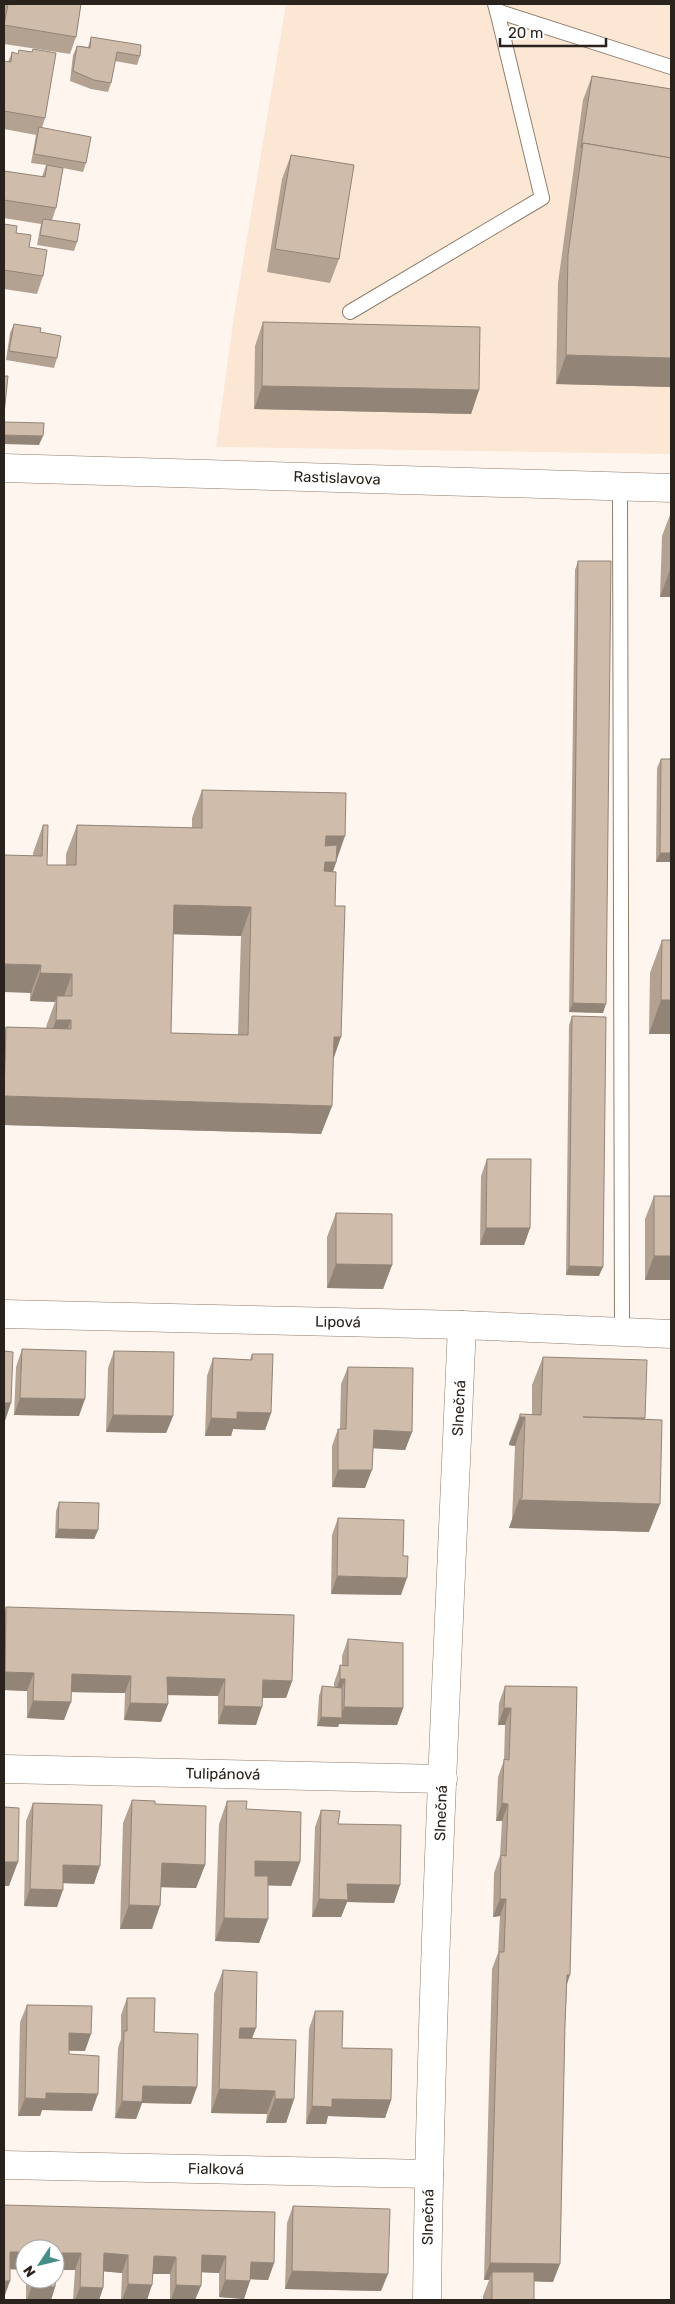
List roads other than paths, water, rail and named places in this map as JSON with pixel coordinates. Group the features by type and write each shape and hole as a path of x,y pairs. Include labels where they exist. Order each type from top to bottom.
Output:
{"street":[{"name":"Rastislavova","path":"4,468 671,488"},
{"name":"Lipová","path":"4,1314 462,1325 671,1334"},
{"name":"Slnečná","path":"427,2300 429,2174 443,1779 462,1325"},
{"name":"Tulipánová","path":"4,1769 443,1779"},
{"name":"Fialková","path":"4,2165 429,2174"}],"lane":[{"path":"496,7 671,67"},
{"path":"350,312 542,198 496,7"},
{"path":"620,487 622,1332"}]}
